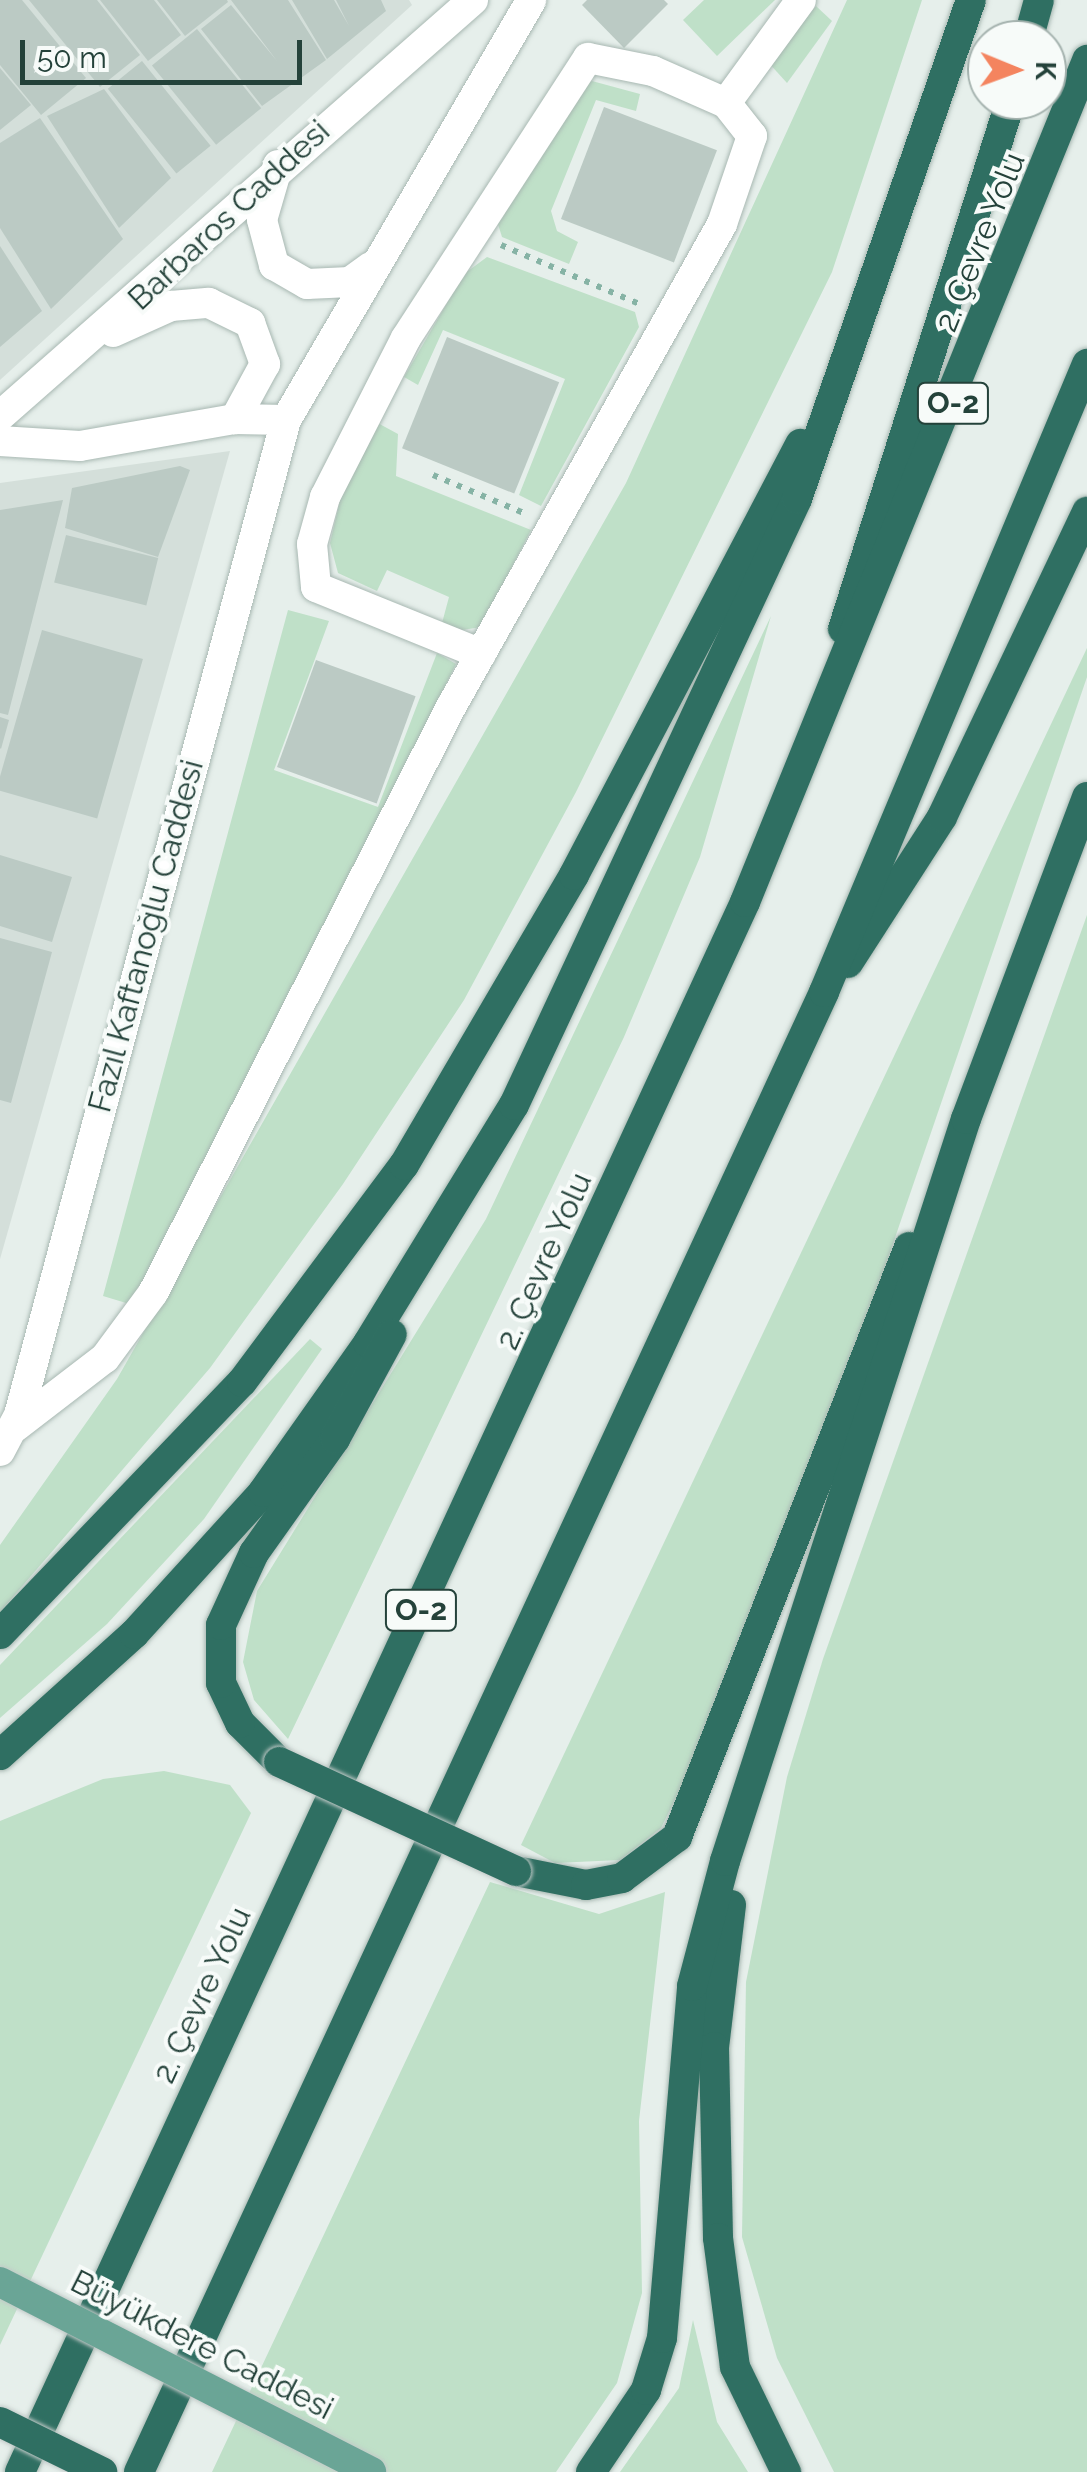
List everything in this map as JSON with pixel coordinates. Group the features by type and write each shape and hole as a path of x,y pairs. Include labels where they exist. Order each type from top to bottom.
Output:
{"highway":[{"path":"0,1755 134,1634 263,1492 430,1244 514,1105 796,498 971,0"},
{"name":"2. Çevre Yolu","path":"20,2472 814,744 1087,60"},
{"path":"814,744 889,468 1004,120"},
{"path":"139,2472 824,992 1087,364"},
{"path":"0,1634 242,1382 404,1165 574,875 843,367"},
{"path":"824,992 882,920 942,817 1087,512"},
{"path":"430,1244 367,1385 254,1552 221,1625 221,1683 240,1723 279,1762 516,1871 586,1885 622,1878 684,1825 966,1119 1087,797"},
{"path":"590,2472 646,2390 662,2338 692,1986 748,1797 966,1119"},
{"path":"748,1797 714,2047 718,2238 734,2366 786,2472"},
{"path":"0,2422 102,2472"}],"main road":[{"name":"Büyükdere Caddesi","path":"0,2282 371,2472"}],"street":[{"name":"Fazıl Kaftanoğlu Caddesi","path":"7,1439 286,420 372,267 532,0"},
{"path":"726,102 801,0"},
{"name":"Barbaros Caddesi","path":"0,416 96,339 279,162 459,5"},
{"path":"7,1439 58,1400 136,1322 481,654 670,317 751,156 752,136 726,102 653,70 588,58 473,232 326,498 310,565 316,587 481,654"},
{"path":"279,162 262,220 274,265 307,284 350,282 372,267"},
{"path":"0,440 80,446 235,419 286,420 250,323 209,303 171,306 96,339"},
{"path":"235,419 264,364"}],"path":[{"path":"473,232 670,317"},
{"path":"433,475 553,526"}],"shaded area":[{"path":"0,0 409,0 412,5 0,380"},
{"path":"230,451 0,1259 0,483"}],"green space":[{"path":"704,0 775,0 717,56 683,20"},
{"path":"847,0 922,0 832,272 576,792 464,1000 343,1184 210,1368 0,1612 0,1545 117,1379 626,483"},
{"path":"816,6 832,21 787,83 767,61"},
{"path":"592,81 640,94 636,111 596,100 551,211 557,231 578,242 569,264 502,237 497,221 577,88"},
{"path":"487,257 635,312 639,327 541,506 519,495 565,379 443,330 418,385 404,377 464,274"},
{"path":"374,421 398,434 396,476 531,530 481,627 456,631 442,623 449,597 387,570 377,591 338,573 330,543 346,475"},
{"path":"288,610 329,621 274,770 378,807 437,653 456,664 136,1306 103,1296"},
{"path":"771,616 700,857 624,1037 288,1739 254,1700 243,1662 257,1591 486,1219"},
{"path":"1087,648 1087,677 873,1302 683,1783 661,1828 620,1860 555,1863 521,1845"},
{"path":"1087,915 1087,2472 834,2472 777,2358 742,2237 746,1982 787,1777 823,1659"},
{"path":"310,1339 322,1349 204,1519 107,1624 0,1718 0,1665"},
{"path":"164,1771 230,1785 251,1813 0,2345 0,1821 103,1779"},
{"path":"490,1882 599,1914 665,1892 639,2121 642,2293 617,2383 556,2472 212,2472"},
{"path":"693,2320 717,2422 748,2472 620,2472 679,2388"}],"building":[{"path":"0,0 22,0 86,78 41,115 0,65"},
{"path":"29,0 97,0 140,55 100,87"},
{"path":"100,0 154,0 181,35 148,61"},
{"path":"157,0 227,0 228,2 185,36"},
{"path":"231,0 288,0 326,60 262,106 201,29 231,5 277,61"},
{"path":"292,0 334,0 349,26 336,0 381,0 386,11 327,59"},
{"path":"587,0 664,0 668,4 624,48 582,5"},
{"path":"197,29 261,108 216,145 152,66"},
{"path":"142,61 211,146 176,173 108,89"},
{"path":"0,68 31,105 0,130"},
{"path":"104,89 171,178 119,228 47,116"},
{"path":"604,107 717,150 674,262 561,219"},
{"path":"40,118 123,239 51,309 0,228 0,143"},
{"path":"0,246 42,311 0,347"},
{"path":"447,337 559,382 514,494 402,448"},
{"path":"180,466 190,470 158,557 65,528 72,488"},
{"path":"63,500 8,715 0,713 0,510"},
{"path":"66,535 158,558 146,606 54,583"},
{"path":"42,630 143,659 97,819 0,791 0,776"},
{"path":"316,660 416,696 377,803 277,767"},
{"path":"0,717 9,720 1,749 0,748"},
{"path":"0,855 72,877 52,942 0,926"},
{"path":"0,938 52,952 11,1103 0,1100"}]}
